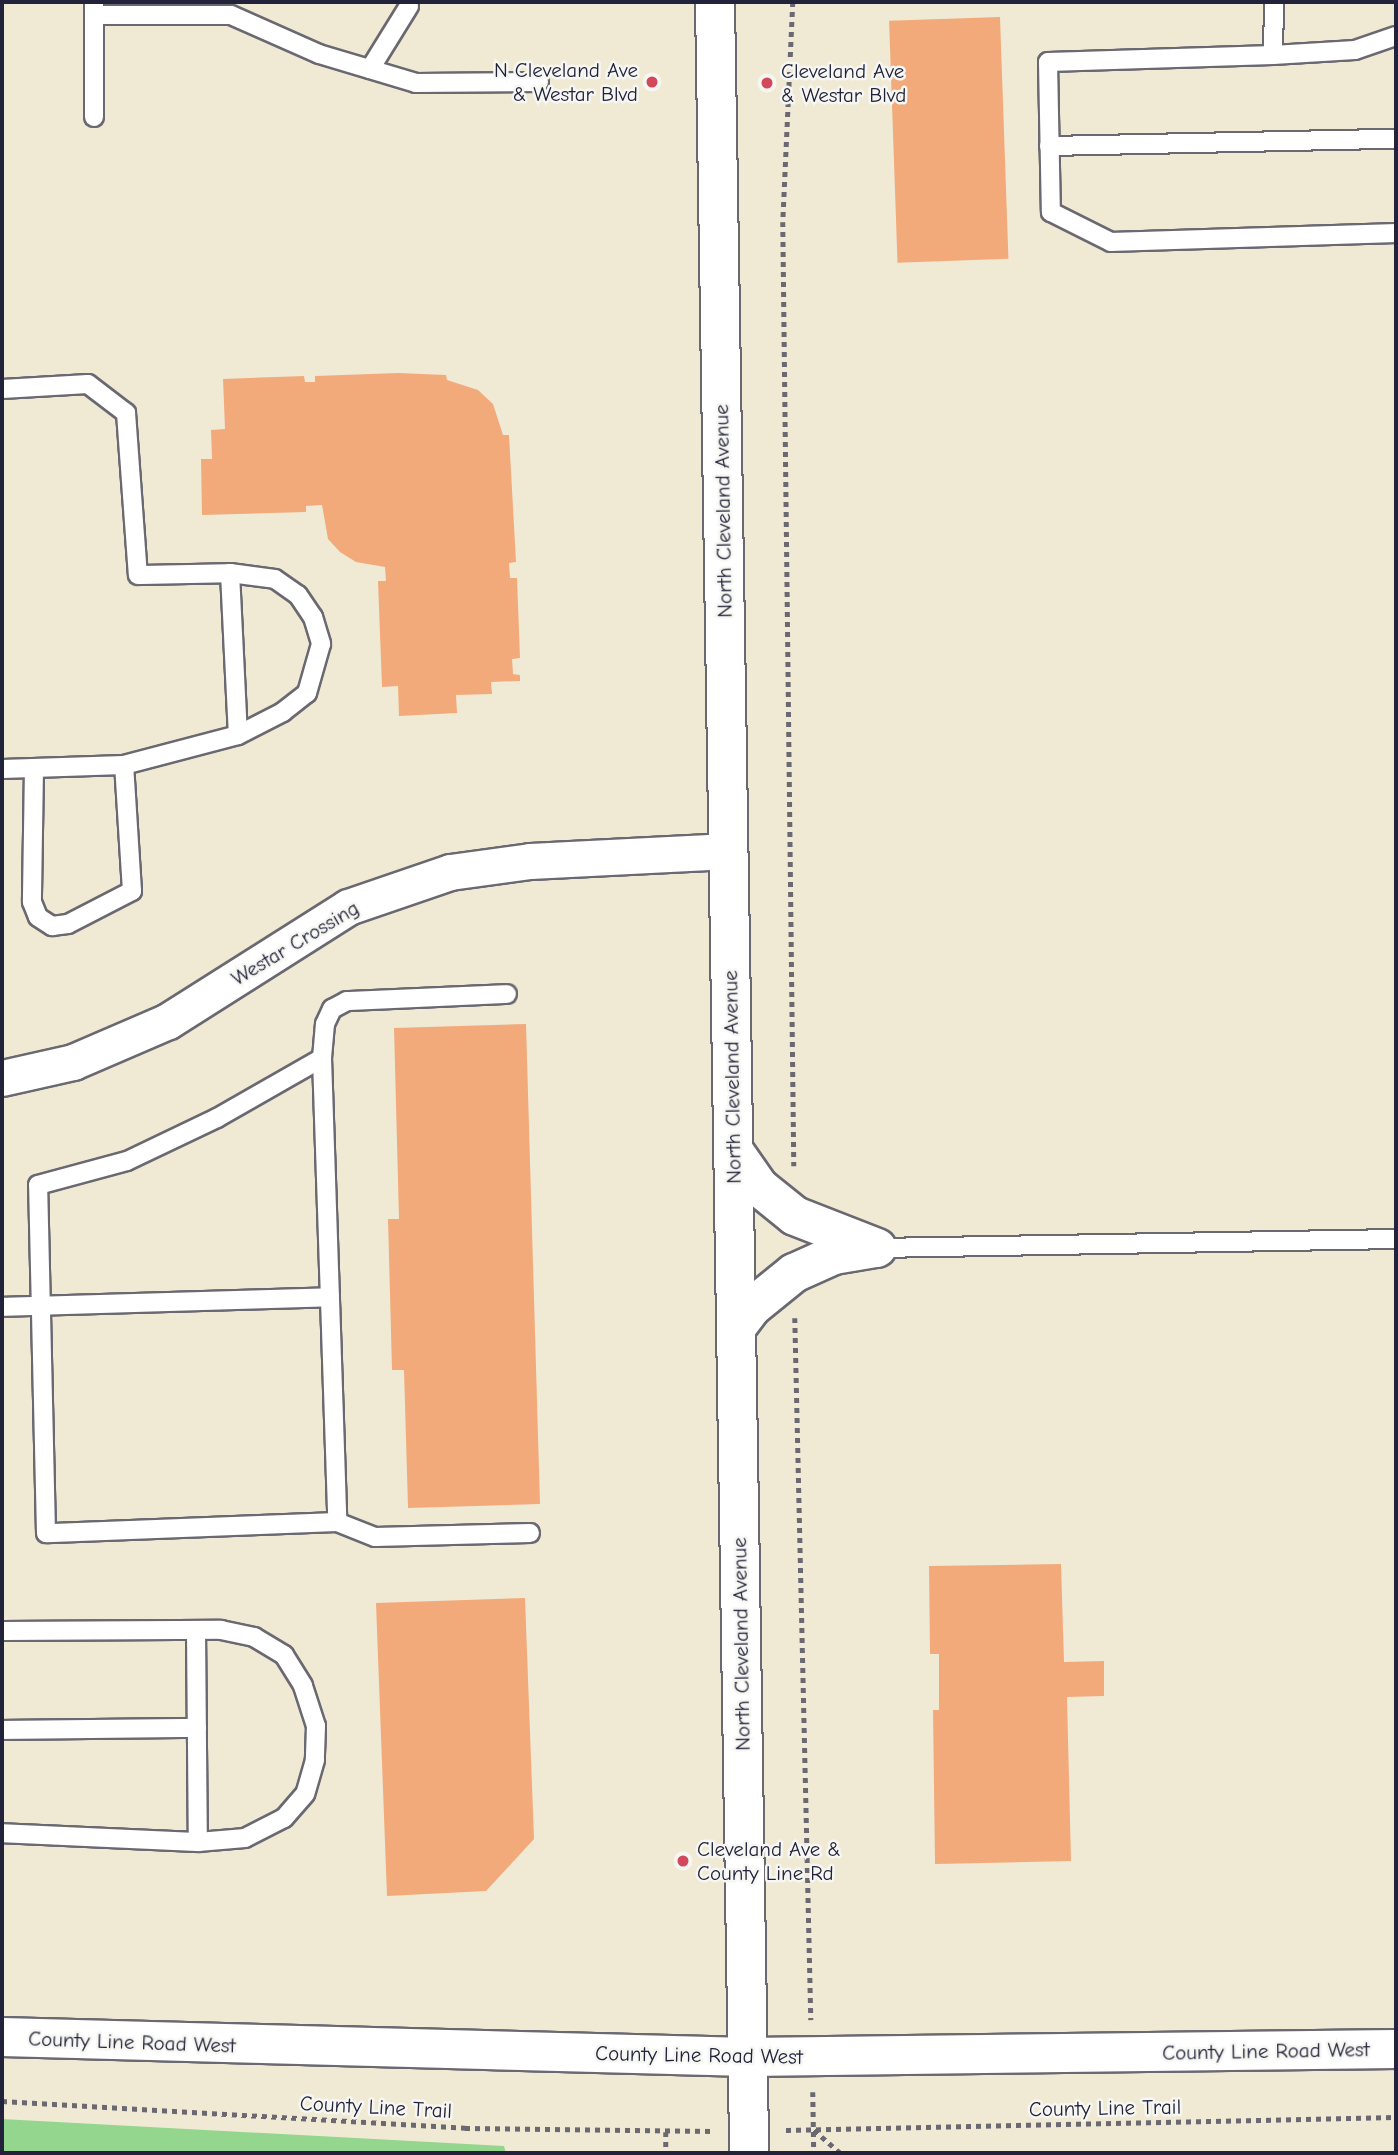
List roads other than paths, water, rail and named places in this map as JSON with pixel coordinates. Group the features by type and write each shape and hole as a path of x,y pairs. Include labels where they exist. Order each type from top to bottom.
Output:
{"main road":[{"name":"North Cleveland Avenue","path":"715,2 749,2142"},
{"path":"734,1151 759,1187 795,1216 877,1248"},
{"path":"736,1328 762,1297 794,1273 834,1255 877,1248"},
{"name":"County Line Road West","path":"2,2037 748,2057 1396,2049"}],"street":[{"name":"Westar Crossing","path":"2,1078 73,1062 168,1021 348,907 450,872 530,861 729,851"}],"lane":[{"path":"1273,55 1274,2"},
{"path":"370,69 409,6"},
{"path":"94,117 94,8 231,8 319,54 416,83 539,82"},
{"path":"1396,36 1355,50 1048,62 1051,212 1111,242 1396,233"},
{"path":"1049,146 1396,139"},
{"path":"2,389 88,384 126,413 138,575 230,573 275,579 298,595 313,617 321,644 307,693 283,712 238,735 124,765 2,769"},
{"path":"230,573 238,735"},
{"path":"34,768 32,902 38,917 52,926 68,925 132,891 124,765"},
{"path":"337,1522 322,1058 325,1024 332,1009 347,1001 507,993"},
{"path":"322,1058 217,1118 127,1161 38,1185 46,1533 337,1522 374,1537 530,1534"},
{"path":"877,1248 1396,1239"},
{"path":"2,1307 330,1297"},
{"path":"2,1631 196,1630 254,1637 284,1654 303,1686 316,1726 315,1760 305,1794 284,1818 245,1838 198,1842 2,1833"},
{"path":"196,1630 198,1842"},
{"path":"2,1730 197,1728"}],"place":[{"name":"N Cleveland Ave & Westar Blvd","path":"652,82"},
{"name":"Cleveland Ave & Westar Blvd","path":"767,83"},
{"name":"Cleveland Ave & County Line Rd","path":"683,1861"}]}
